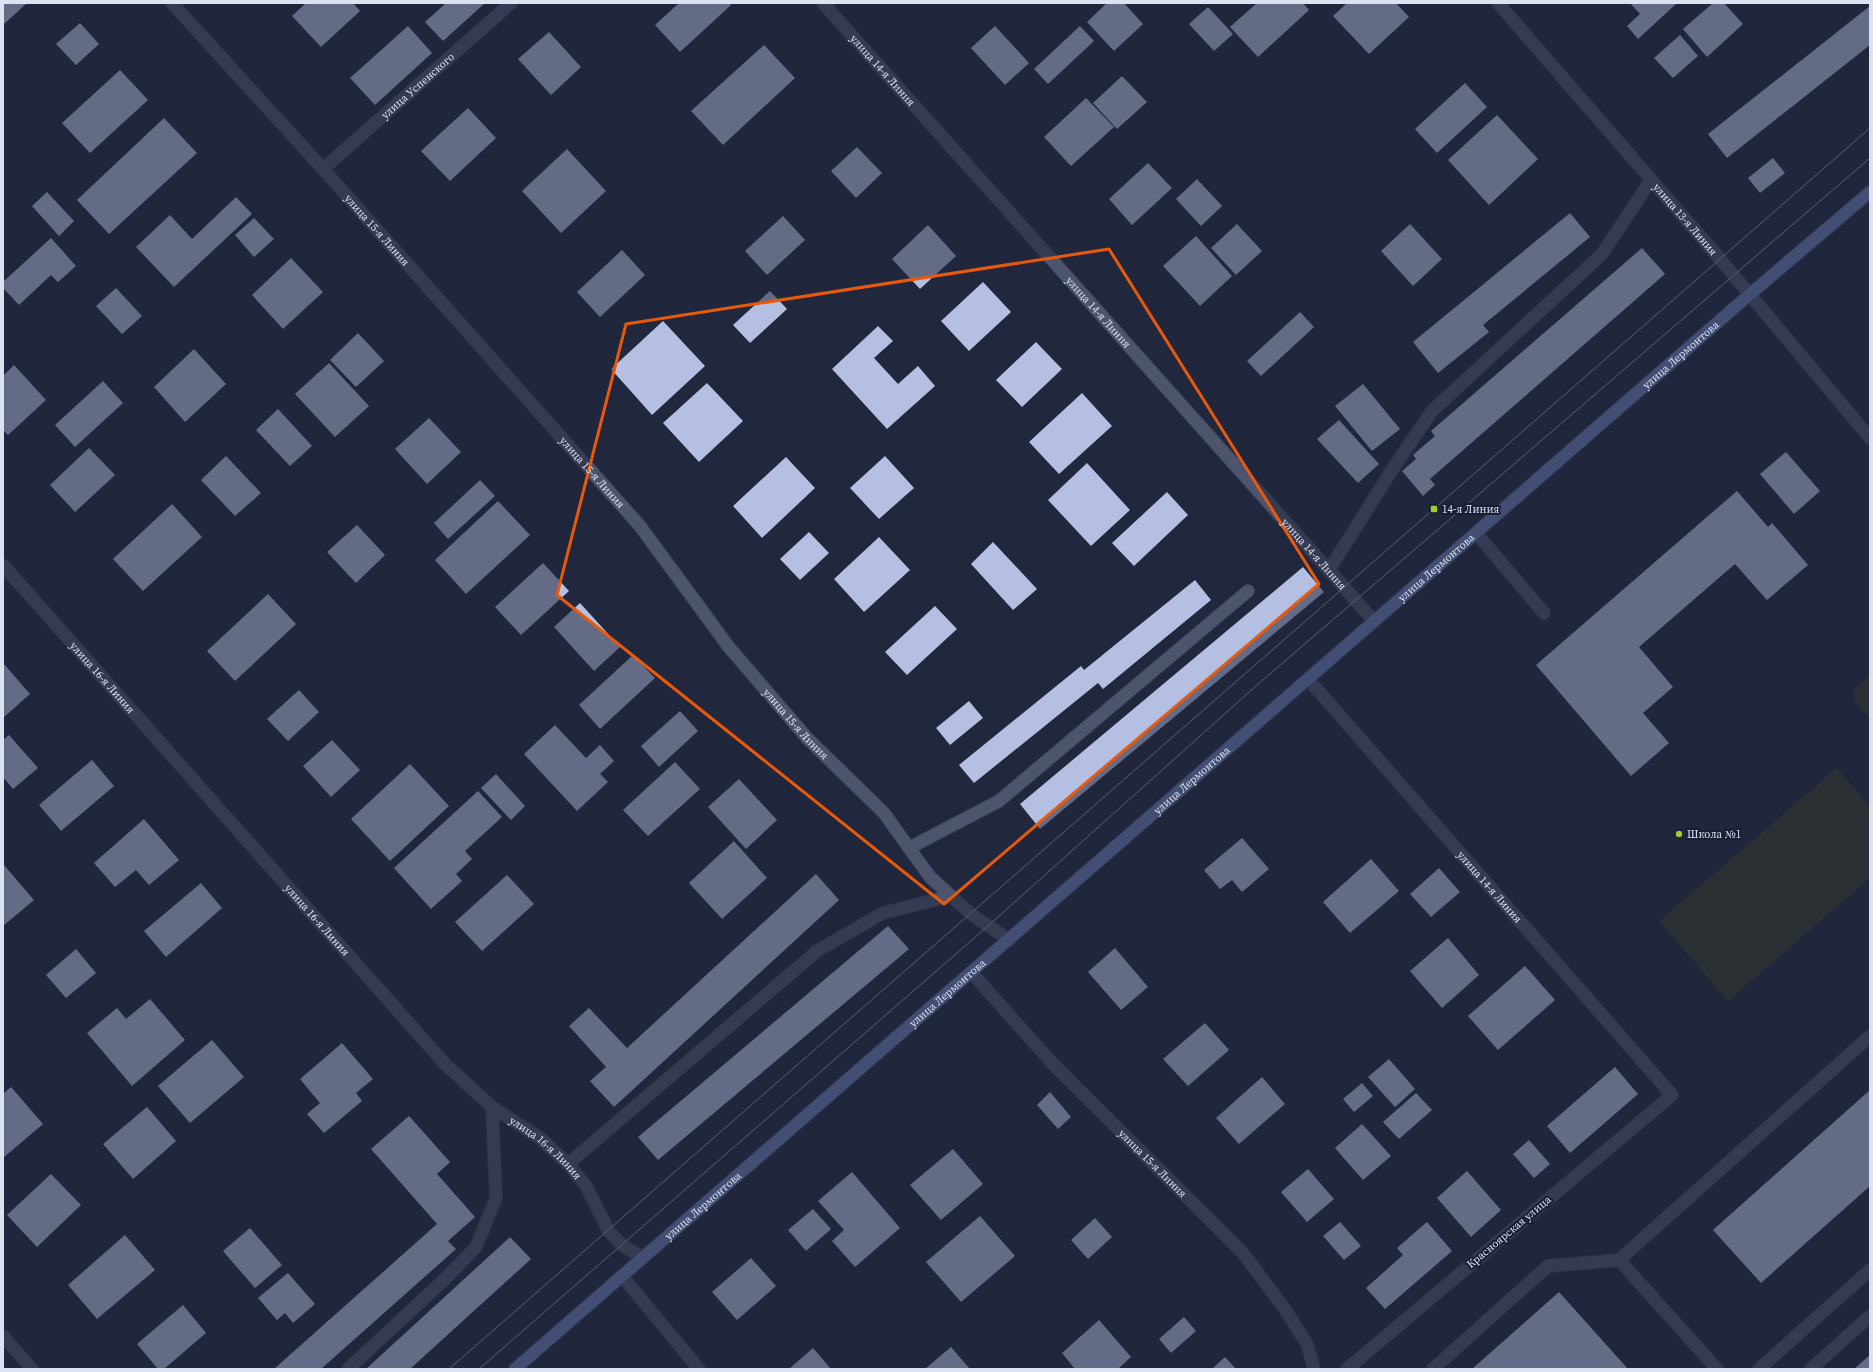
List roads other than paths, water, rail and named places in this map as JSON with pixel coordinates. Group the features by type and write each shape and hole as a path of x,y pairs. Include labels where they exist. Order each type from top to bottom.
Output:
{"main road":[{"name":"улица Лермонтова","path":"515,1369 1749,295 1870,192"}],"street":[{"name":"улица 15-я Линия","path":"172,3 323,169 640,526 728,646 807,738 884,813 930,877 970,914 1008,940"},
{"name":"улица Успенского","path":"323,169 511,3"},
{"name":"улица 14-я Линия","path":"823,3 1374,621"},
{"name":"улица 13-я Линия","path":"1498,3 1651,180 1870,438"},
{"path":"1329,570 1392,470 1432,411 1602,254 1651,180"},
{"path":"1476,533 1544,613"},
{"name":"улица 16-я Линия","path":"3,565 445,1064 492,1107 540,1138 568,1164 586,1186 608,1230 622,1245 643,1258"},
{"path":"910,848 1000,801 1248,591"},
{"name":"улица 14-я Линия","path":"1308,679 1672,1095"},
{"path":"568,1164 817,951 883,913 951,896"},
{"name":"улица 15-я Линия","path":"971,972 1052,1063 1243,1253 1284,1308 1307,1344 1314,1369"},
{"path":"1433,1369 1548,1266 1619,1260 1870,1036"},
{"name":"Красноярская улица","path":"1347,1369 1672,1095"},
{"path":"348,1369 444,1280 476,1247 496,1198 492,1107"},
{"path":"1619,1260 1717,1369"},
{"path":"1759,1369 1870,1270"},
{"path":"622,1276 699,1369"},
{"path":"1811,1369 1870,1316"},
{"path":"3,1336 32,1369"}],"tram line":[{"path":"449,1369 1870,128"},
{"path":"479,1369 988,926 1257,685 1870,158"}],"place":[{"name":"14-я Линия","path":"1434,509"},
{"name":"Школа №1","path":"1679,834"}]}
